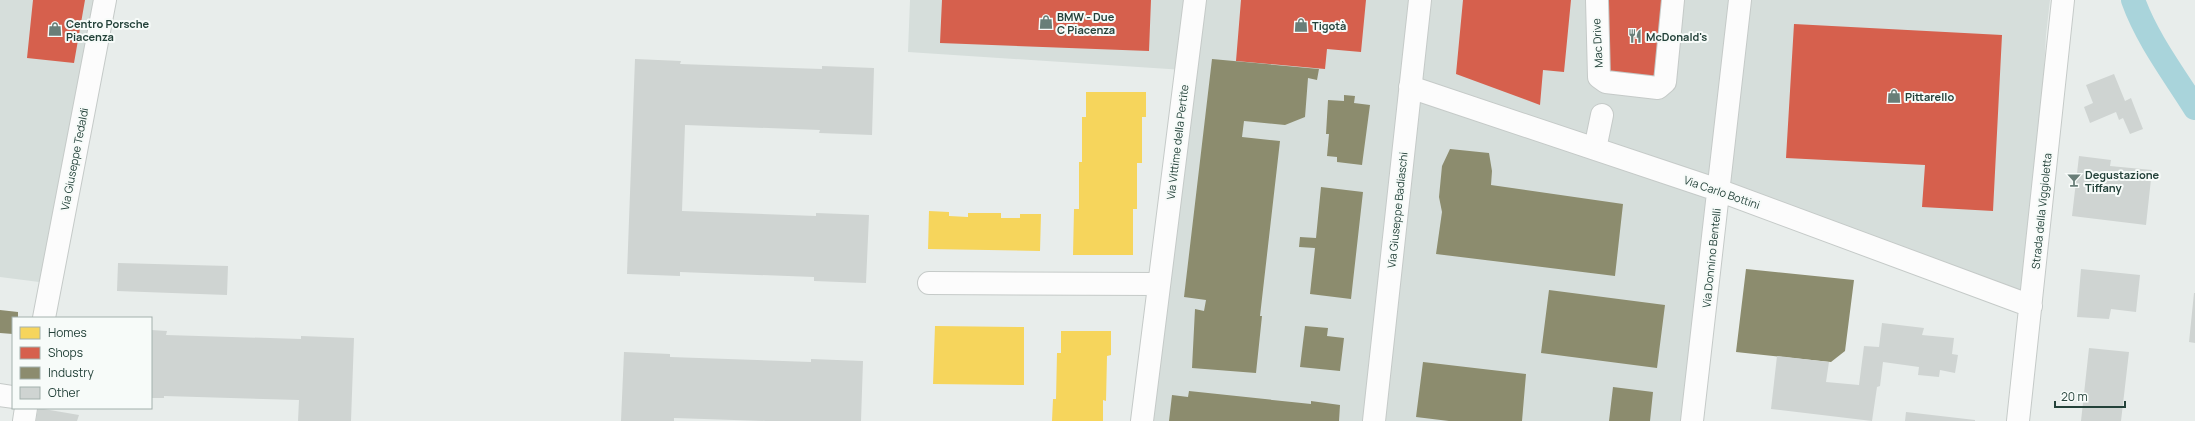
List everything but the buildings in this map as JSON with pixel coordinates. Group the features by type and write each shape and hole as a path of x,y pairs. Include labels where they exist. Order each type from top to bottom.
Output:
{"street":[{"name":"Via Giuseppe Tedaldi","path":"44,317 105,0"},
{"name":"Via Vittime della Pertite","path":"1142,421 1195,0"},
{"name":"Via Giuseppe Badiaschi","path":"1374,421 1420,0"},
{"name":"Mac Drive","path":"1597,0 1599,77 1606,82 1658,88 1665,82 1673,0"},
{"name":"Via Donnino Bentelli","path":"1692,421 1740,0"},
{"name":"Strada della Viggioletta","path":"2018,421 2063,0"},
{"name":"Via Carlo Bottini","path":"1410,87 1718,190 2031,306"},
{"path":"1595,149 1602,115"},
{"path":"929,283 1159,284"},
{"path":"0,395 12,397"},
{"path":"24,421 26,409"}],"shaded area":[{"path":"0,0 104,0 47,283 0,277"},
{"path":"910,0 2050,0 2046,35 2031,307 1719,191 1693,421 1142,421 1184,70 908,52"}],"waterway":[{"path":"2133,0 2153,42 2195,108"}],"place":[{"name":"BMW - Due C Piacenza","path":"1046,22"},
{"name":"Tigotà","path":"1301,25"},
{"name":"Centro Porsche Piacenza","path":"55,29"},
{"name":"McDonald's","path":"1635,36"},
{"name":"Pittarello","path":"1894,96"},
{"name":"Degustazione Tiffany","path":"2074,180"}]}
